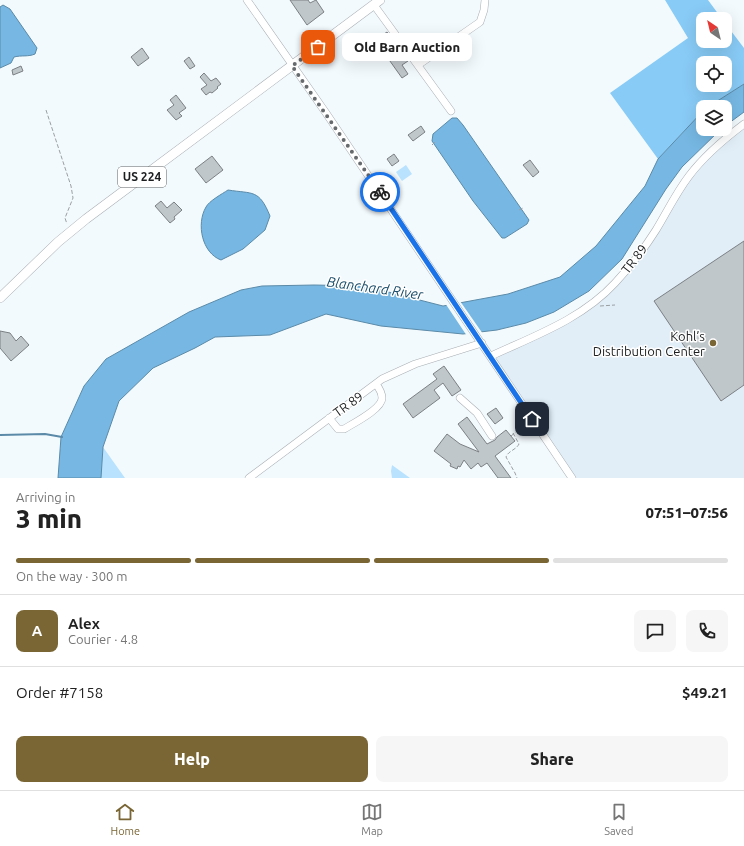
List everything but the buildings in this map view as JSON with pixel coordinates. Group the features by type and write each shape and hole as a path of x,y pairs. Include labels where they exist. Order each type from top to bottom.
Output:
{"main road":[{"name":"US 224","path":"0,298 28,270 72,231 377,2"}],"street":[{"path":"247,0 326,113 572,478"},
{"path":"418,65 480,22 486,0"},
{"path":"377,2 451,112"},
{"name":"TR 89","path":"490,356 573,316 587,307 614,284 656,231 681,188 698,165 712,150 744,124"},
{"name":"TR 89","path":"249,478 329,418 376,384 394,373 480,340"},
{"path":"329,418 338,429 344,430 376,408 381,403 382,398 382,393 376,384"},
{"path":"460,398 476,413 492,436"}],"path":[{"path":"46,110 71,186 73,198 65,218 66,223 72,231"},
{"path":"519,210 523,208"},
{"path":"587,307 615,305"},
{"path":"510,436 532,419"},
{"path":"513,433 519,444 507,454 506,457 517,478"}],"shaded area":[{"path":"665,0 708,0 717,12 696,12 696,48 732,48 732,32 744,48 744,84 732,92 732,56 696,56 696,92 731,92 719,100 696,100 696,118 658,159 610,93 688,38"},
{"path":"3,5 10,9 37,48 35,54 14,57 11,63 0,68 0,7"},
{"path":"744,84 744,112 732,121 732,100 719,100"},
{"path":"452,118 457,118 463,125 529,220 527,224 505,238 502,238 473,201 432,141 433,134"},
{"path":"696,118 696,136 714,136 682,167 666,189 622,259 589,291 554,312 526,323 497,330 463,334 381,326 326,314 270,335 215,337 153,368 119,401 103,447 101,478 58,478 61,437 84,386 106,359 189,312 241,290 262,286 365,286 443,306 508,294 560,277 596,246 645,186 658,159"},
{"path":"744,124 744,478 574,478 491,356 573,316 629,267 698,165"},
{"path":"406,165 412,174 402,181 396,172"},
{"path":"228,190 254,194 262,201 270,216 265,230 243,249 221,260 214,256 205,245 201,229 201,221 206,207 210,202"},
{"path":"88,426 125,478 83,478"},
{"path":"392,465 410,478 392,478"}],"pier":[{"path":"460,301 483,334 467,336 445,303"}],"waterway":[{"path":"0,435 45,434 62,437"}],"way so far":[{"path":"318,47 292,66 380,192"}],"place":[{"name":"Old Barn Auction","path":"318,47"},
{"name":"Kohl’s Distribution Center","path":"713,343"}],"route":[{"path":"380,192 498,366 532,419"}],"water label":[{"name":"Blanchard River","path":"375,288"}]}
